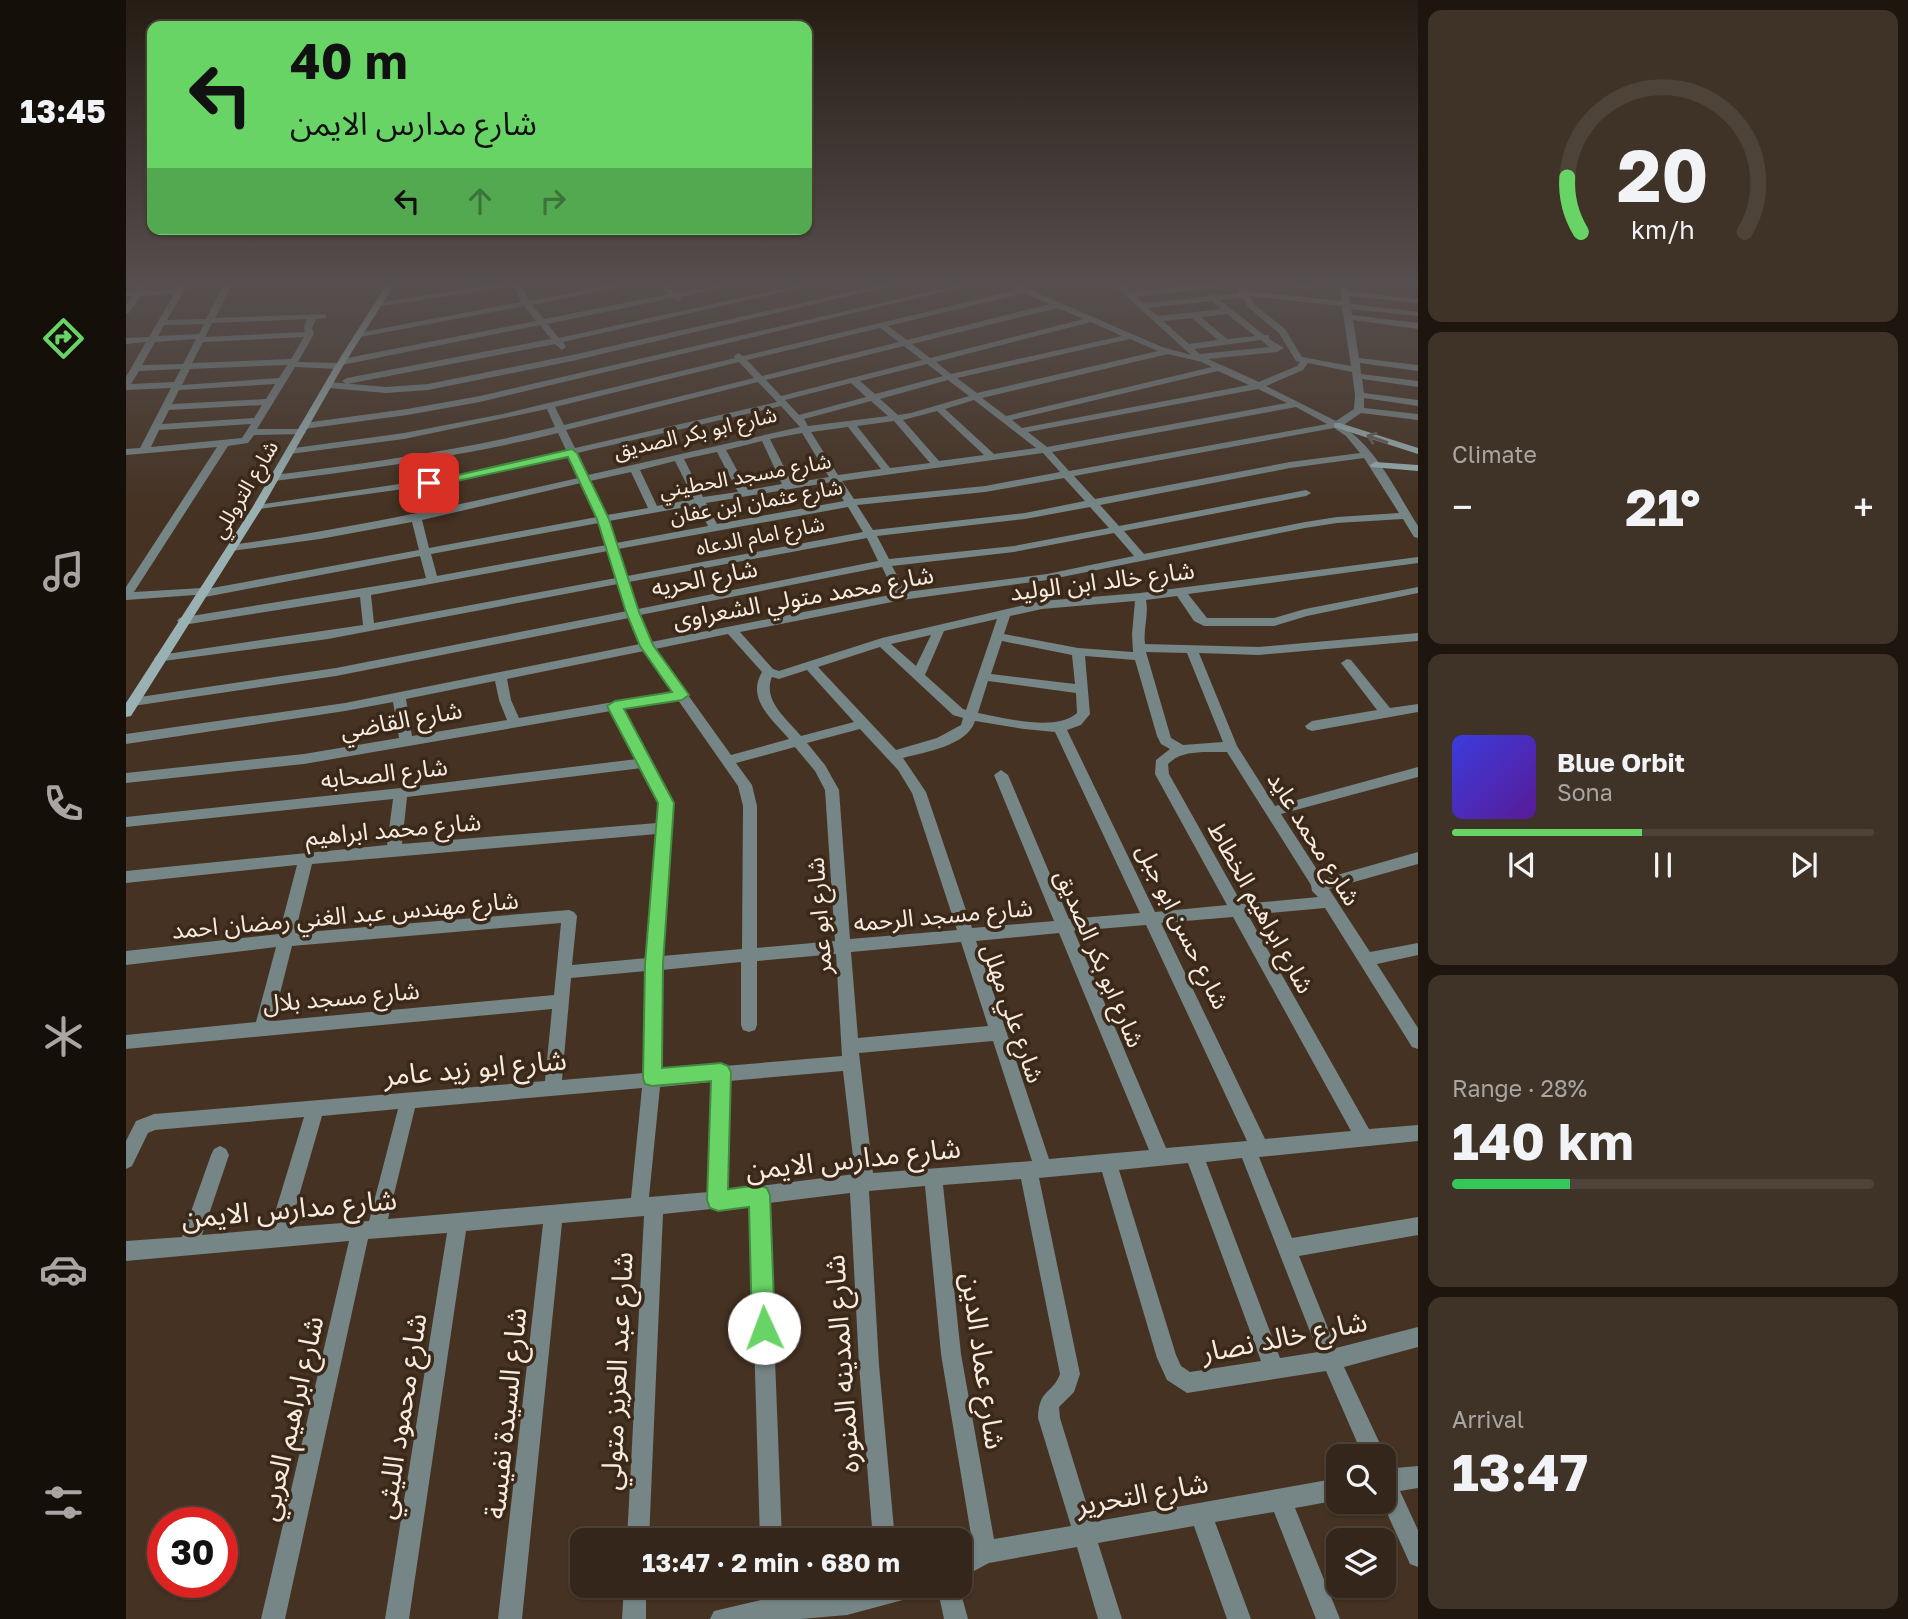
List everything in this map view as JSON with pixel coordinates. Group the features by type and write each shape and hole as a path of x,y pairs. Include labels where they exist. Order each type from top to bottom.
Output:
{"street":[{"path":"142,358 126,386 282,381"},
{"path":"144,450 191,358"},
{"path":"128,454 144,450 244,442 296,358"},
{"name":"شارع التروللي","path":"126,713 257,508 344,358"},
{"path":"136,368 340,364 371,358"},
{"path":"330,385 472,358"},
{"path":"330,385 386,390 414,389 572,358 585,375"},
{"path":"251,432 302,429 444,406 658,358"},
{"path":"739,358 806,428 833,479 870,534 902,596"},
{"path":"290,451 438,430 751,358"},
{"path":"274,478 441,456 848,358"},
{"path":"924,358 1045,450 1142,558"},
{"path":"257,508 404,488 572,453 942,358"},
{"path":"797,418 950,377 1037,358"},
{"name":"شارع ابو بكر الصديق","path":"232,548 320,536 416,518 806,428 897,419 975,396 1142,358"},
{"path":"1192,358 1203,360 1218,358"},
{"path":"1200,358 1337,425 1418,451"},
{"path":"1298,358 1305,362 1356,369 1418,384"},
{"path":"1354,358 1360,395 1359,410"},
{"path":"1020,431 1258,386 1300,368 1305,362"},
{"path":"1005,419 1218,368"},
{"path":"1356,369 1418,368"},
{"path":"853,380 897,419 937,465"},
{"path":"1360,395 1418,403"},
{"path":"166,407 270,402"},
{"name":"شارع مسجد الحطيني","path":"126,596 201,592 700,501 887,471 1045,450 1297,404"},
{"path":"550,405 603,519 647,646 745,785 750,806 749,1025"},
{"path":"939,408 991,457"},
{"path":"1337,425 1359,410 1418,417"},
{"path":"156,427 257,421"},
{"path":"850,424 887,471"},
{"path":"1337,425 1375,465 1417,532"},
{"name":"شارع عثمان ابن عفان","path":"183,621 365,593 850,503 963,492 1337,425"},
{"path":"765,438 788,486"},
{"path":"126,596 223,445"},
{"path":"720,448 745,494"},
{"name":"شارع امام الدعاه","path":"160,659 369,628 870,534 991,521 1317,460 1367,455"},
{"path":"677,458 713,528"},
{"path":"1375,465 1418,468"},
{"path":"635,468 654,510"},
{"name":"شارع الحريه","path":"133,702 359,668 886,564 1014,549 1306,493"},
{"name":"شارع محمد متولي الشعراوى","path":"126,739 289,716 902,596 1028,580 1338,520 1407,516"},
{"path":"416,518 432,580"},
{"name":"شارع خالد ابن الوليد","path":"769,672 779,675 882,642 1042,605 1140,597 1418,560"},
{"path":"1180,591 1198,618 1204,622 1262,623 1284,621 1304,613 1418,590"},
{"path":"365,593 369,628"},
{"path":"1140,597 1143,610 1139,627 1141,652 1166,741 1180,749 1231,747"},
{"path":"893,756 957,735 967,727 986,677 1005,613"},
{"path":"918,676 939,629"},
{"path":"732,631 769,672"},
{"path":"998,637 1078,652 1191,649 1259,651 1418,637"},
{"path":"882,642 958,712 1059,727 1079,721 1084,714 1078,652"},
{"name":"شارع محمد عايد","path":"1191,649 1231,747 1317,887 1418,1042"},
{"path":"1347,663 1387,714"},
{"name":"شارع علي مهلل","path":"809,665 893,756 919,792 998,1032 1035,1169 1070,1374 1067,1385 1049,1403 1049,1418 1110,1619"},
{"name":"شارع ابو عمر","path":"769,672 762,682 761,693 766,703 820,768 832,790 850,1054 862,1182"},
{"path":"500,676 514,723"},
{"path":"986,677 1081,689"},
{"name":"شارع القاضي","path":"126,778 304,759 682,695"},
{"path":"399,696 406,741"},
{"name":"شارع عبد العزيز متولي","path":"615,706 664,796 665,828 654,964 638,1528"},
{"path":"1312,726 1418,708"},
{"path":"729,760 861,724"},
{"name":"شارع حسن ابو جبل","path":"1059,727 1151,918 1254,1148 1287,1248 1331,1360 1369,1444"},
{"name":"شارع ابراهيم الخطاط","path":"1180,749 1167,754 1161,763 1161,774 1364,1138"},
{"name":"شارع الصحابه","path":"126,822 401,793 646,763"},
{"path":"1271,812 1418,772"},
{"name":"شارع ابو بكر الصديق","path":"1001,775 1161,1157"},
{"path":"394,850 401,793"},
{"name":"شارع محمد ابراهيم","path":"126,877 394,850 665,828"},
{"path":"1317,887 1418,858"},
{"path":"264,1028 306,859"},
{"name":"شارع مسجد الرحمه","path":"564,972 1327,902"},
{"name":"شارع مهندس عبد الغني رمضان احمد","path":"126,958 285,940 569,916 564,972"},
{"path":"1365,960 1418,949"},
{"path":"553,1086 564,972"},
{"name":"شارع مسجد بلال","path":"126,1042 561,1001"},
{"name":"شارع ابو زيد عامر","path":"126,1160 138,1132 148,1123 721,1072 998,1032"},
{"path":"718,1200 721,1072"},
{"name":"شارع ابراهيم العربي","path":"273,1619 369,1230 409,1099"},
{"path":"277,1238 316,1108"},
{"name":"شارع مدارس الايمن","path":"126,1251 718,1200 862,1182 1035,1169 1418,1133"},
{"path":"1194,1154 1274,1369"},
{"path":"189,1245 220,1155"},
{"name":"شارع خالد نصار","path":"1108,1162 1174,1373 1187,1382 1331,1360 1418,1337"},
{"name":"شارع عماد الدين","path":"933,1177 951,1354 985,1552"},
{"name":"شارع المدينه المنوره","path":"862,1182 869,1365 883,1528"},
{"path":"759,1195 771,1528"},
{"name":"شارع السيدة نفيسة","path":"510,1619 554,1213"},
{"name":"شارع محمود الليثي","path":"397,1619 458,1221"},
{"path":"1287,1248 1418,1226"},
{"path":"1396,1480 1418,1477"},
{"name":"شارع التحرير","path":"972,1560 985,1552 1326,1491"},
{"path":"1280,1499 1328,1619"},
{"path":"1396,1506 1418,1556"},
{"path":"1200,1513 1239,1619"},
{"path":"634,1619 635,1598"},
{"path":"772,1598 773,1610"},
{"path":"722,1619 773,1610 848,1611 872,1598"},
{"path":"951,1598 956,1619"}],"route":[{"path":"429,483 572,453 603,519 647,646 682,695 615,706 666,803 654,964 652,1078 721,1072 718,1200 759,1195 764,1328"}]}
